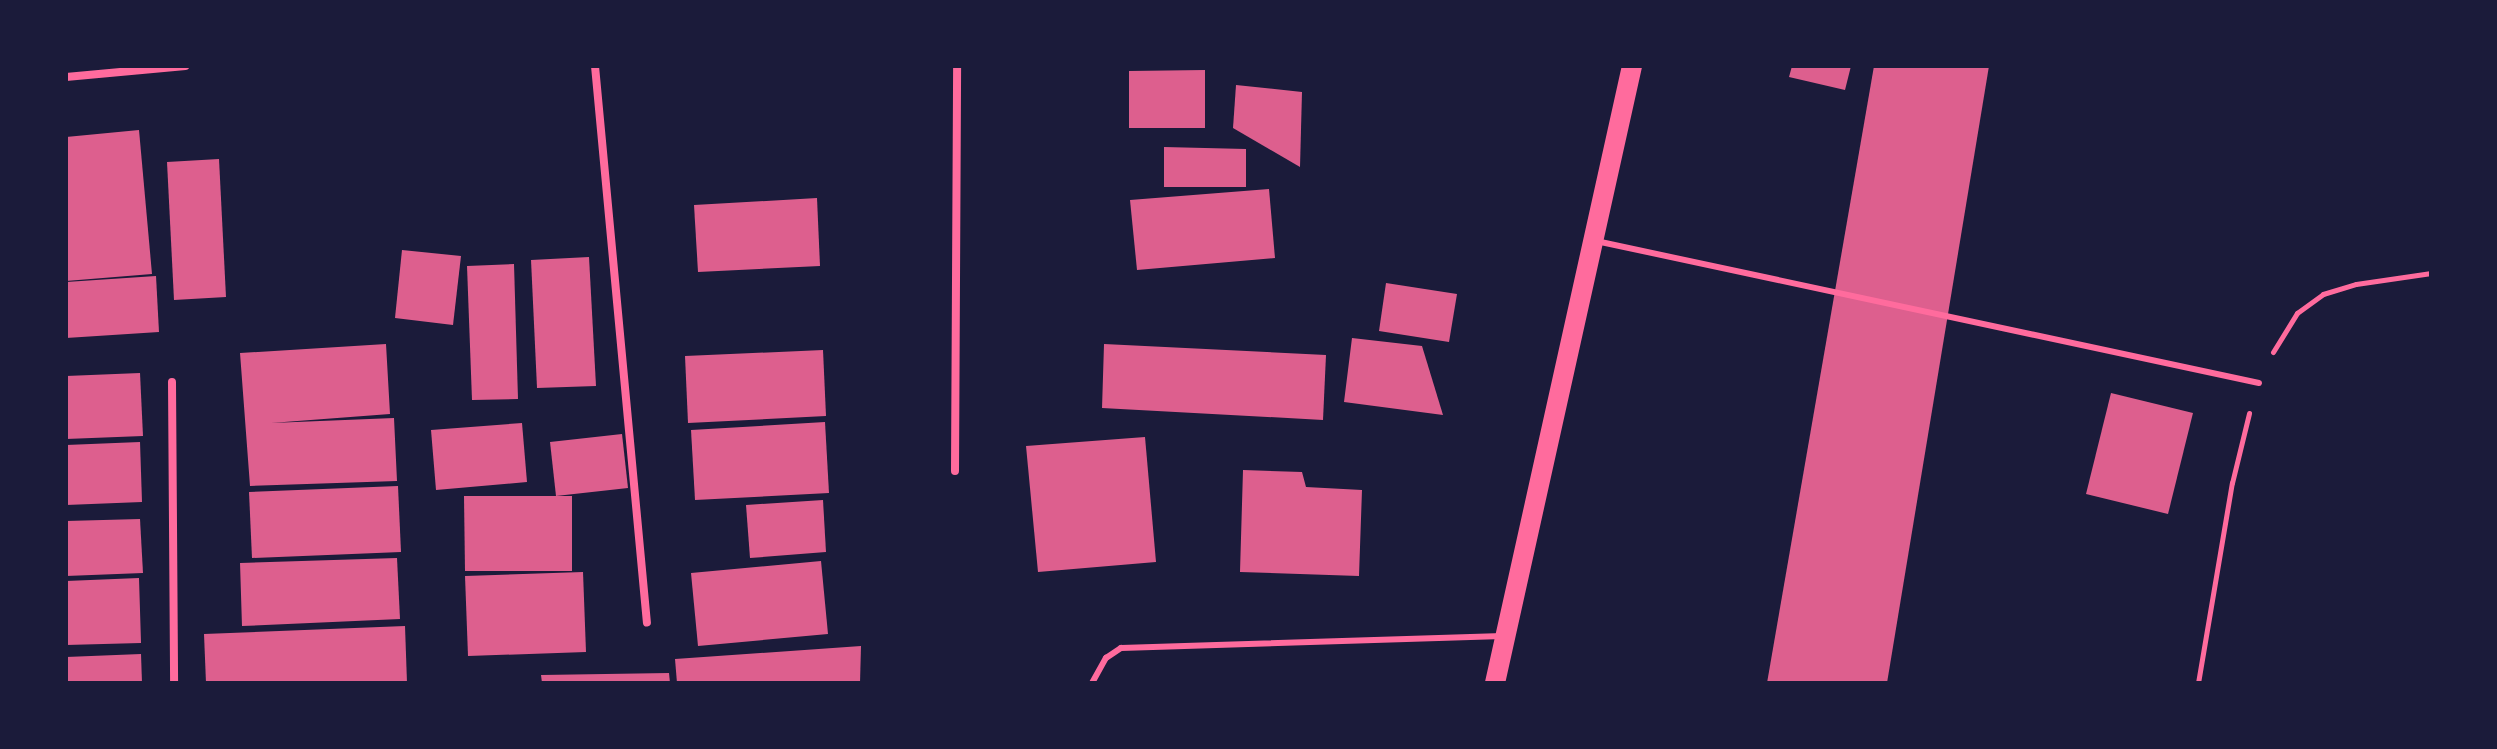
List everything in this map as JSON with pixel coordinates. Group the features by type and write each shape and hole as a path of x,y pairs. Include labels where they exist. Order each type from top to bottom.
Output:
{"main road":[{"path":"1495,683 1632,66"}],"street":[{"path":"66,77 185,66"},
{"path":"595,66 647,623"},
{"path":"955,471 957,66"},
{"path":"172,382 174,683"}],"lane":[{"path":"1592,240 2259,383"},
{"path":"1092,683 1106,658 1121,648 1504,636"}],"path":[{"path":"2198,683 2232,483 2259,383 2297,313 2323,294 2356,284 2431,273"}],"building":[{"path":"1792,66 1851,66 1845,90 1789,77"},
{"path":"1874,66 1989,66 1887,683 1767,683"},
{"path":"1205,70 1205,128 1129,128 1129,71"},
{"path":"1236,85 1302,92 1300,167 1233,128"},
{"path":"139,130 152,274 66,281 66,137"},
{"path":"1164,147 1246,149 1246,187 1164,187"},
{"path":"219,159 226,297 174,300 167,162"},
{"path":"1269,189 1275,258 1137,270 1130,200"},
{"path":"817,198 820,266 698,272 694,205"},
{"path":"402,250 461,256 453,325 395,318"},
{"path":"589,257 596,386 537,388 531,260"},
{"path":"514,264 518,399 472,400 467,266"},
{"path":"156,276 159,332 66,338 66,282"},
{"path":"1386,283 1457,294 1449,342 1379,331"},
{"path":"1352,338 1422,346 1443,415 1344,402"},
{"path":"386,344 390,414 271,423 394,418 397,481 250,486 240,353"},
{"path":"1104,344 1326,355 1323,420 1102,408"},
{"path":"823,350 826,416 688,423 685,356"},
{"path":"140,373 143,436 66,439 66,376"},
{"path":"2111,393 2193,413 2168,514 2086,494"},
{"path":"825,422 829,493 695,500 691,430"},
{"path":"522,423 527,482 436,490 431,430"},
{"path":"622,434 628,488 556,496 550,442"},
{"path":"1145,437 1156,562 1038,572 1026,446"},
{"path":"140,442 142,502 66,505 66,445"},
{"path":"1243,470 1302,472 1306,487 1362,490 1359,576 1240,572"},
{"path":"398,486 401,552 252,558 249,492"},
{"path":"464,496 572,496 572,571 465,571"},
{"path":"823,500 826,552 750,558 746,505"},
{"path":"140,519 143,573 66,576 66,521"},
{"path":"397,558 400,619 242,626 240,563"},
{"path":"821,561 828,634 698,646 691,573"},
{"path":"583,572 586,652 468,656 465,576"},
{"path":"139,578 141,643 66,645 66,581"},
{"path":"405,626 407,683 206,683 204,634"},
{"path":"861,646 860,683 677,683 675,659"},
{"path":"141,654 142,683 66,683 66,657"},
{"path":"669,673 670,683 542,683 541,675"}]}
